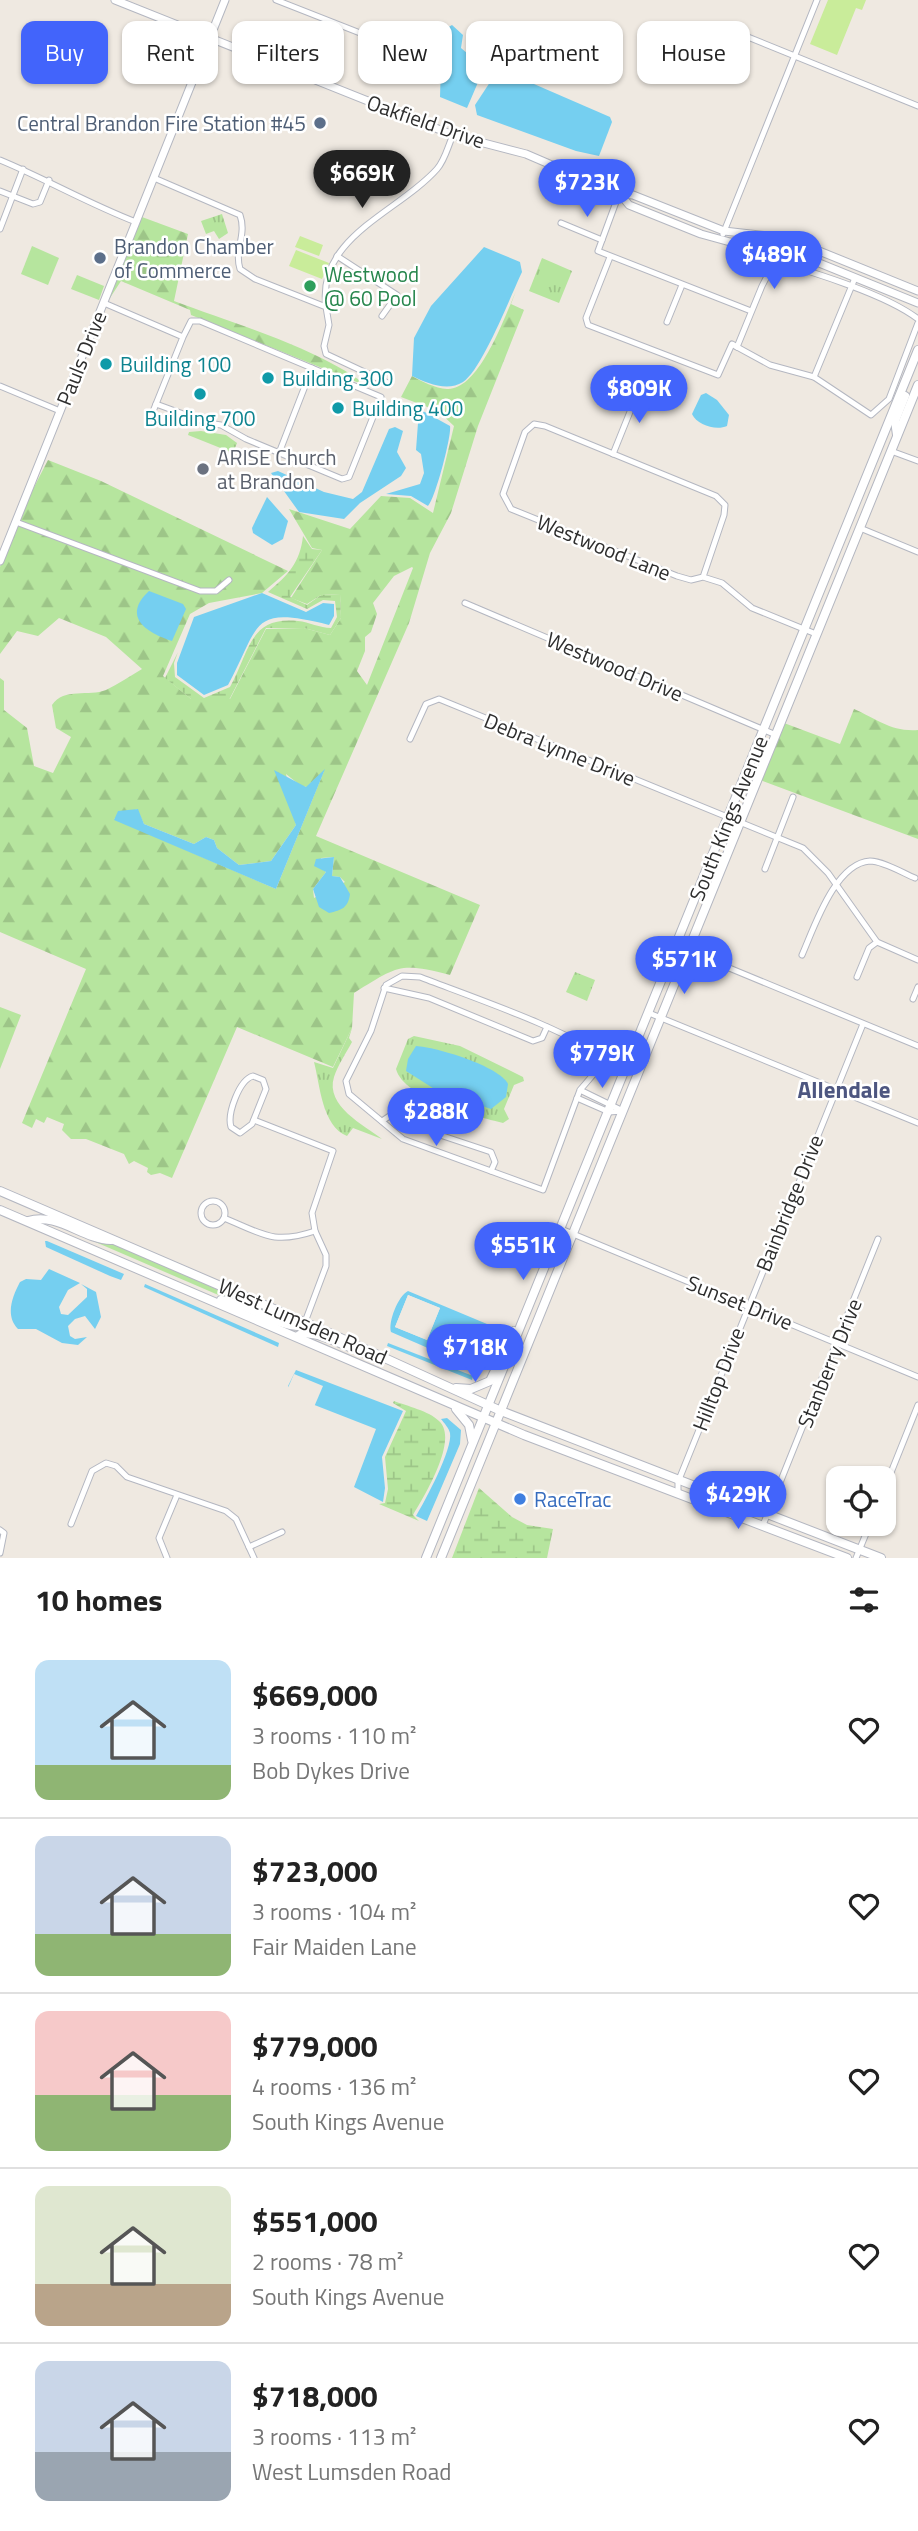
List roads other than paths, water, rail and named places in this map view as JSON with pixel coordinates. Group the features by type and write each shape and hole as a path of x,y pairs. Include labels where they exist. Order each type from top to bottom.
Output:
{"main road":[{"path":"897,435 895,421 917,351"},
{"name":"South Kings Avenue","path":"426,1558 917,351"},
{"name":"South Kings Avenue","path":"441,1558 918,385"},
{"name":"West Lumsden Road","path":"0,1191 304,1321 488,1406 678,1482 768,1513 858,1554 881,1558"},
{"name":"West Lumsden Road","path":"0,1210 298,1336 483,1419 847,1558"},
{"path":"28,1221 45,1218 100,1240 117,1241"},
{"path":"211,1299 242,1304 291,1325 300,1326 304,1321"},
{"path":"449,1387 471,1389 490,1381 513,1332 522,1325"},
{"path":"298,1336 304,1332 313,1333 364,1355 387,1358"},
{"path":"451,1405 469,1425 472,1444"}],"street":[{"name":"Oakfield Drive","path":"115,0 169,21"},
{"name":"Pauls Drive","path":"216,21 225,0"},
{"path":"276,0 358,32"},
{"path":"722,240 817,0"},
{"path":"750,38 918,106"},
{"name":"Oakfield Drive","path":"218,40 453,135 514,150 619,194 633,195 724,231 787,239 918,291"},
{"name":"Pauls Drive","path":"0,561 191,84"},
{"path":"390,384 326,354 324,346 329,325 324,293 327,276 337,256 367,223 439,167 453,135"},
{"path":"0,160 49,180 93,205 136,222"},
{"path":"0,229 23,169"},
{"path":"154,178 234,210 240,215 244,225 244,236 237,252 240,269 255,279 326,307"},
{"path":"0,191 33,204 40,202 49,180"},
{"name":"Oakfield Drive","path":"619,194 629,205 722,240 782,248 918,303"},
{"path":"619,194 598,251 751,311"},
{"path":"561,223 602,240"},
{"path":"737,347 774,261 787,239"},
{"path":"337,256 397,295 382,316"},
{"path":"610,257 586,318 588,325 718,375 732,344 770,365 814,377 871,415 888,399 918,321 909,312 774,261"},
{"path":"814,377 855,278"},
{"path":"667,322 682,285"},
{"path":"104,303 184,337"},
{"path":"149,421 156,404 184,337 191,321 200,321 381,397 381,403 349,477 342,479 221,425 156,404"},
{"path":"279,453 312,368"},
{"path":"0,386 60,411"},
{"path":"640,387 613,454 716,496 725,505 703,577"},
{"name":"Westwood Lane","path":"613,454 534,424 525,432 503,494 505,503 510,509 677,576 691,580 703,577 733,590 752,608 816,634"},
{"path":"891,451 918,461"},
{"path":"16,522 200,591 216,591 229,580"},
{"path":"860,528 918,552"},
{"name":"Westwood Drive","path":"465,603 776,735"},
{"name":"Debra Lynne Drive","path":"410,739 426,704 439,699 803,848 815,858 877,942"},
{"path":"765,869 793,797"},
{"path":"802,955 826,899 857,864 872,861 915,878"},
{"path":"857,977 869,948 877,942 918,960"},
{"path":"676,946 918,1046"},
{"path":"402,976 420,977 547,1027 594,1050 600,1058 598,1069 580,1090 543,1190 403,1139 349,1094 346,1082 371,1031 384,988 402,976"},
{"path":"913,999 918,987"},
{"path":"384,988 429,998 533,1041 542,1038 547,1027"},
{"path":"649,1013 918,1123"},
{"name":"Bainbridge Drive","path":"747,1305 863,1024"},
{"path":"253,1076 263,1080 266,1090 254,1120 245,1132 240,1133 229,1121 243,1082 253,1076"},
{"path":"580,1090 610,1108"},
{"path":"577,1098 623,1111"},
{"path":"382,1121 394,1113 440,1135 491,1152 495,1156 491,1171"},
{"path":"254,1120 333,1151 312,1213 315,1231 324,1248 326,1266 304,1321"},
{"path":"213,1201 220,1203 225,1210 224,1218 219,1223 208,1224 201,1214 203,1207 213,1201"},
{"path":"224,1218 281,1238 289,1239 315,1231"},
{"name":"Sunset Drive","path":"561,1230 918,1377"},
{"name":"Stanberry Drive","path":"763,1525 839,1343 878,1239"},
{"name":"Hilltop Drive","path":"678,1493 678,1482 747,1305"},
{"path":"894,1466 918,1405"},
{"path":"71,1524 92,1471 98,1465 116,1466 127,1477 226,1511 236,1519 254,1558"},
{"path":"167,1558 159,1538 177,1496"},
{"path":"0,1530 4,1533 0,1553"},
{"path":"249,1547 282,1532"},
{"path":"858,1554 865,1536"}],"water":[{"path":"452,25 463,35 461,48 466,52 466,84 477,84 467,108 440,97 440,84 452,84"},
{"path":"489,84 534,84 610,117 612,122 599,156 576,151 477,115 475,105"},
{"path":"484,247 520,262 522,272 479,363 471,375 457,385 437,385 412,376 414,338 431,306"},
{"path":"706,393 717,400 729,415 727,426 707,426 694,418 692,414 701,395"},
{"path":"403,406 421,410 450,426 442,467 428,506 411,496 386,494 420,484 424,473 421,454 416,450 418,423 401,411"},
{"path":"395,427 403,431 397,452 406,468 401,476 360,503 344,519 299,512 271,473 278,471 324,492 353,499 362,492 389,429"},
{"path":"267,497 288,521 283,539 272,545 253,533 252,528"},
{"path":"149,591 183,604 186,609 172,641 146,629 137,616 141,600"},
{"path":"262,593 306,612 323,603 334,604 334,616 329,625 284,617 271,619 261,625 253,634 228,685 204,695 177,675 177,663 194,617"},
{"path":"325,769 276,889 114,820 118,811 138,809 144,824 194,844 206,837 214,840 217,848 239,865 271,861 296,825 274,770 306,787"},
{"path":"334,857 332,876 340,877 350,894 344,908 329,913 319,907 313,889 326,872 314,866 316,859"},
{"path":"416,1046 452,1054 493,1071 508,1084 506,1097 491,1109 436,1090 406,1071 408,1059"},
{"path":"45,1241 124,1274 121,1280 110,1276 46,1247"},
{"path":"49,1269 80,1283 68,1290 59,1307 61,1314 68,1315 87,1297 87,1289 81,1284 96,1292 101,1317 95,1329 85,1316 75,1319 68,1326 70,1336 75,1339 87,1337 78,1345 62,1343 36,1329 18,1329 14,1324 12,1300 20,1282 26,1279 41,1280"},
{"path":"145,1284 279,1343 278,1347 144,1287"},
{"path":"408,1291 487,1324 487,1334 473,1364 467,1365 391,1332 392,1316","holes":["408,1295 440,1308 427,1340 395,1327"]},
{"path":"388,1343 473,1376 472,1380 387,1346"},
{"path":"296,1370 403,1411 382,1457 385,1488 383,1502 354,1487 376,1429 294,1397 288,1386"},
{"path":"447,1418 461,1430 460,1444 427,1521 416,1516 447,1451 450,1433 441,1419"}],"place":[{"name":"Central Brandon Fire Station #45","path":"320,123"},
{"name":"Brandon Chamber of Commerce","path":"100,258"},
{"name":"Westwood @ 60 Pool","path":"310,286"},
{"name":"Building 100","path":"106,364"},
{"name":"Building 300","path":"268,378"},
{"name":"Building 700","path":"200,394"},
{"name":"Building 400","path":"338,408"},
{"name":"ARISE Church at Brandon","path":"203,469"},
{"name":"RaceTrac","path":"520,1499"}],"district":[{"name":"Allendale","path":"844,1089"}]}
